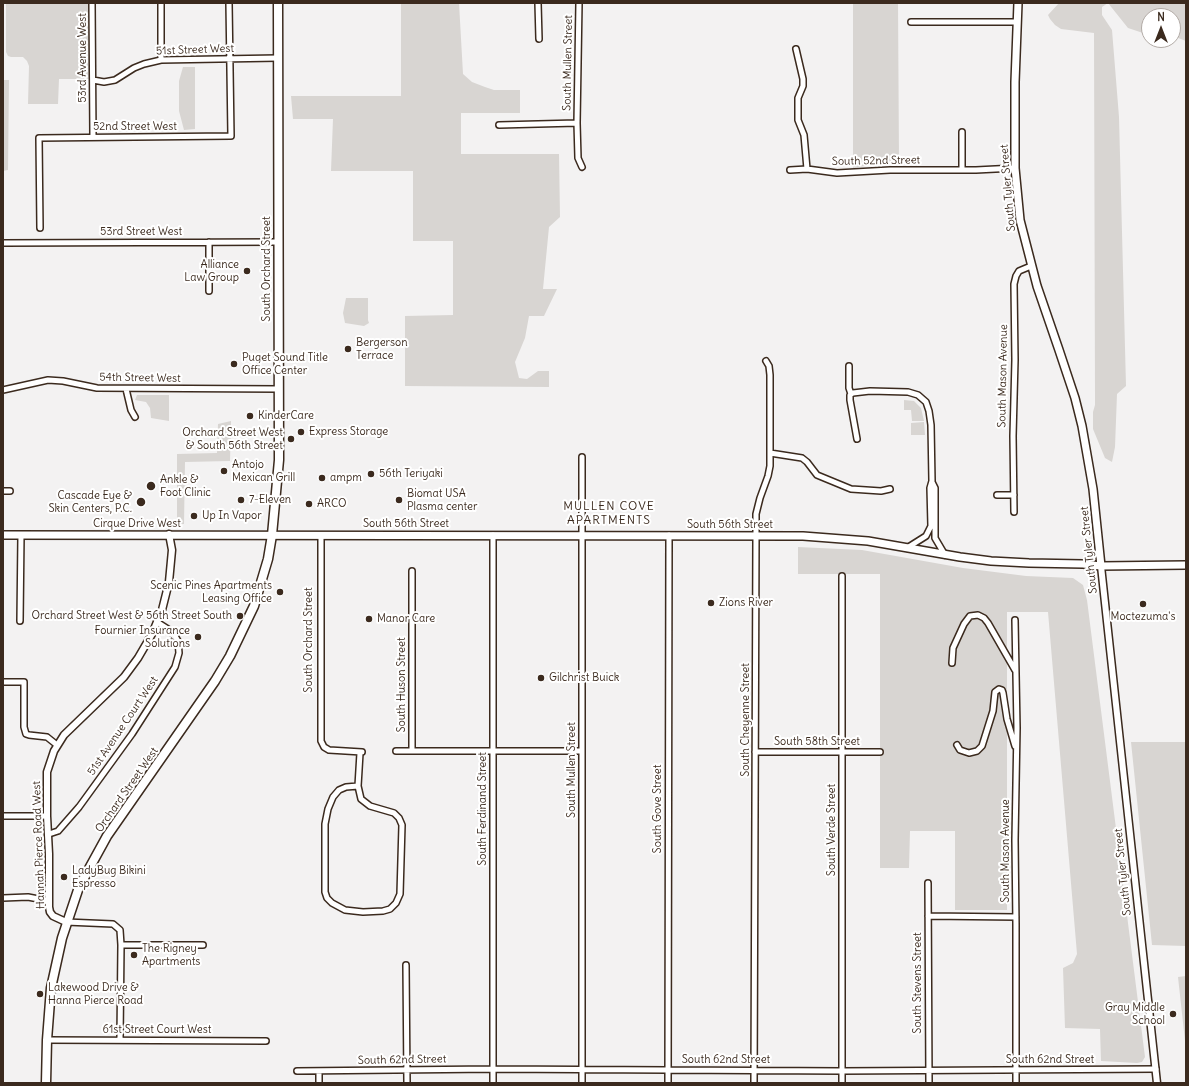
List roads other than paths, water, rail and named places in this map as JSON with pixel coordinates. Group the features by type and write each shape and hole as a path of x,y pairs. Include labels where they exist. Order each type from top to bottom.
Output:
{"main road":[{"name":"South Orchard Street","path":"272,535 279,460 278,3"},
{"name":"South Tyler Street","path":"1018,3 1016,22 1015,168 1020,220 1031,266 1075,398 1082,426 1093,489 1102,566"},
{"name":"Cirque Drive West","path":"3,535 272,535"},
{"name":"South 56th Street","path":"272,535 669,535 835,538 868,541 945,555 997,562 1083,564 1102,566 1186,565"},
{"name":"Orchard Street West","path":"46,1083 46,1040 55,964 66,922 79,887 107,836 215,681 230,656 256,600 268,559 272,535"}],"street":[{"name":"53rd Avenue West","path":"92,3 93,137"},
{"path":"161,3 161,60"},
{"path":"229,3 230,59"},
{"path":"538,3 539,39"},
{"name":"South Mullen Street","path":"579,3 577,123 578,158 582,167"},
{"path":"911,22 1016,22"},
{"path":"796,49 803,79 803,86 798,98 798,120 804,135 807,169"},
{"name":"51st Street West","path":"93,80 104,82 115,80 134,68 161,60 278,58"},
{"name":"52nd Street West","path":"40,228 39,138 230,136 230,59"},
{"name":"South Mullen Street","path":"499,124 577,123"},
{"path":"962,132 962,170"},
{"name":"South 52nd Street","path":"790,170 807,169 837,173 890,170 1015,168"},
{"path":"209,242 209,291"},
{"name":"53rd Street West","path":"3,243 278,242"},
{"name":"South Mason Avenue","path":"1014,512 1014,284 1019,271 1031,266"},
{"name":"South Cheyenne Street","path":"754,1083 756,514 770,471 770,375 769,366 766,361"},
{"path":"849,366 849,388 857,439"},
{"name":"54th Street West","path":"3,390 48,380 63,381 88,387 126,389 279,389"},
{"path":"126,389 131,410 135,417"},
{"path":"851,394 862,391 904,391 915,393 922,398 928,408 931,425 932,481 930,488 930,530 922,538 907,548"},
{"path":"770,453 802,458 817,474 851,489 881,491 890,489"},
{"name":"South Mullen Street","path":"582,457 582,1083"},
{"path":"932,481 935,488 935,538 945,555"},
{"path":"3,491 10,491"},
{"path":"996,495 1014,495"},
{"name":"Hannah Pierce Road West","path":"66,922 56,918 49,910 47,776 52,756 57,745 68,731 119,682 130,670 143,650 157,622 165,599 172,550 170,534"},
{"path":"20,621 21,535"},
{"name":"South Ferdinand Street","path":"493,535 493,1083"},
{"name":"South Gove Street","path":"668,1083 669,535"},
{"name":"South Orchard Street","path":"321,536 320,736 322,745 329,750 361,752 358,786"},
{"name":"South Tyler Street","path":"1102,566 1157,1083"},
{"name":"South Huson Street","path":"412,571 412,751"},
{"name":"South Verde Street","path":"842,576 842,1083"},
{"path":"952,663 953,648 964,624 970,616 978,615 984,618 988,623 1015,671"},
{"name":"South Mason Avenue","path":"1015,620 1016,749 1014,840 1016,917 1016,1083"},
{"name":"51st Avenue Court West","path":"48,834 58,831 79,807 132,734 175,667 179,653 178,641 168,629 157,622"},
{"path":"3,682 24,682 24,727 26,734 47,737 57,745"},
{"path":"957,745 960,750 969,753 976,751 982,746 993,711 995,692 999,689 1003,692 1007,719 1016,749"},
{"path":"396,751 582,751"},
{"name":"South 58th Street","path":"755,752 880,752"},
{"path":"358,786 360,797 364,802 372,807 394,814 399,818 402,825 400,894 396,903 390,909 383,911 363,912 345,910 332,903 327,898 325,892 325,824 328,809 332,797 339,790 346,787 358,786"},
{"path":"3,816 47,816"},
{"name":"South Stevens Street","path":"928,882 929,1083"},
{"path":"3,898 28,897 49,901"},
{"path":"928,916 1016,917"},
{"path":"66,922 113,924 120,930 120,1039"},
{"path":"121,945 203,945"},
{"path":"406,965 407,1083"},
{"name":"61st Street Court West","path":"46,1040 120,1039 266,1041"},
{"name":"South 62nd Street","path":"297,1071 493,1069 1156,1069"},
{"path":"319,1071 319,1083"}],"place":[{"name":"Alliance Law Group","path":"247,271"},
{"name":"Bergerson Terrace","path":"348,349"},
{"name":"Puget Sound Title Office Center","path":"234,364"},
{"name":"KinderCare","path":"250,416"},
{"name":"Express Storage","path":"301,432"},
{"name":"Orchard Street West & South 56th Street","path":"291,439"},
{"name":"Antojo Mexican Grill","path":"224,471"},
{"name":"56th Teriyaki","path":"371,474"},
{"name":"ampm","path":"322,478"},
{"name":"Ankle & Foot Clinic","path":"151,486"},
{"name":"7-Eleven","path":"241,500"},
{"name":"Biomat USA Plasma center","path":"399,500"},
{"name":"Cascade Eye & Skin Centers, P.C.","path":"141,502"},
{"name":"ARCO","path":"309,504"},
{"name":"Up In Vapor","path":"194,516"},
{"name":"Scenic Pines Apartments Leasing Office","path":"280,592"},
{"name":"Zions River","path":"711,603"},
{"name":"Moctezuma's","path":"1143,604"},
{"name":"Orchard Street West & 56th Street South","path":"240,616"},
{"name":"Manor Care","path":"369,619"},
{"name":"Fournier Insurance Solutions","path":"198,637"},
{"name":"Gilchrist Buick","path":"541,678"},
{"name":"LadyBug Bikini Espresso","path":"64,877"},
{"name":"The Rigney Apartments","path":"134,955"},
{"name":"Lakewood Drive & Hanna Pierce Road","path":"40,994"},
{"name":"Gray Middle School","path":"1173,1014"}],"district":[{"name":"MULLEN COVE APARTMENTS","path":"609,514"}]}
